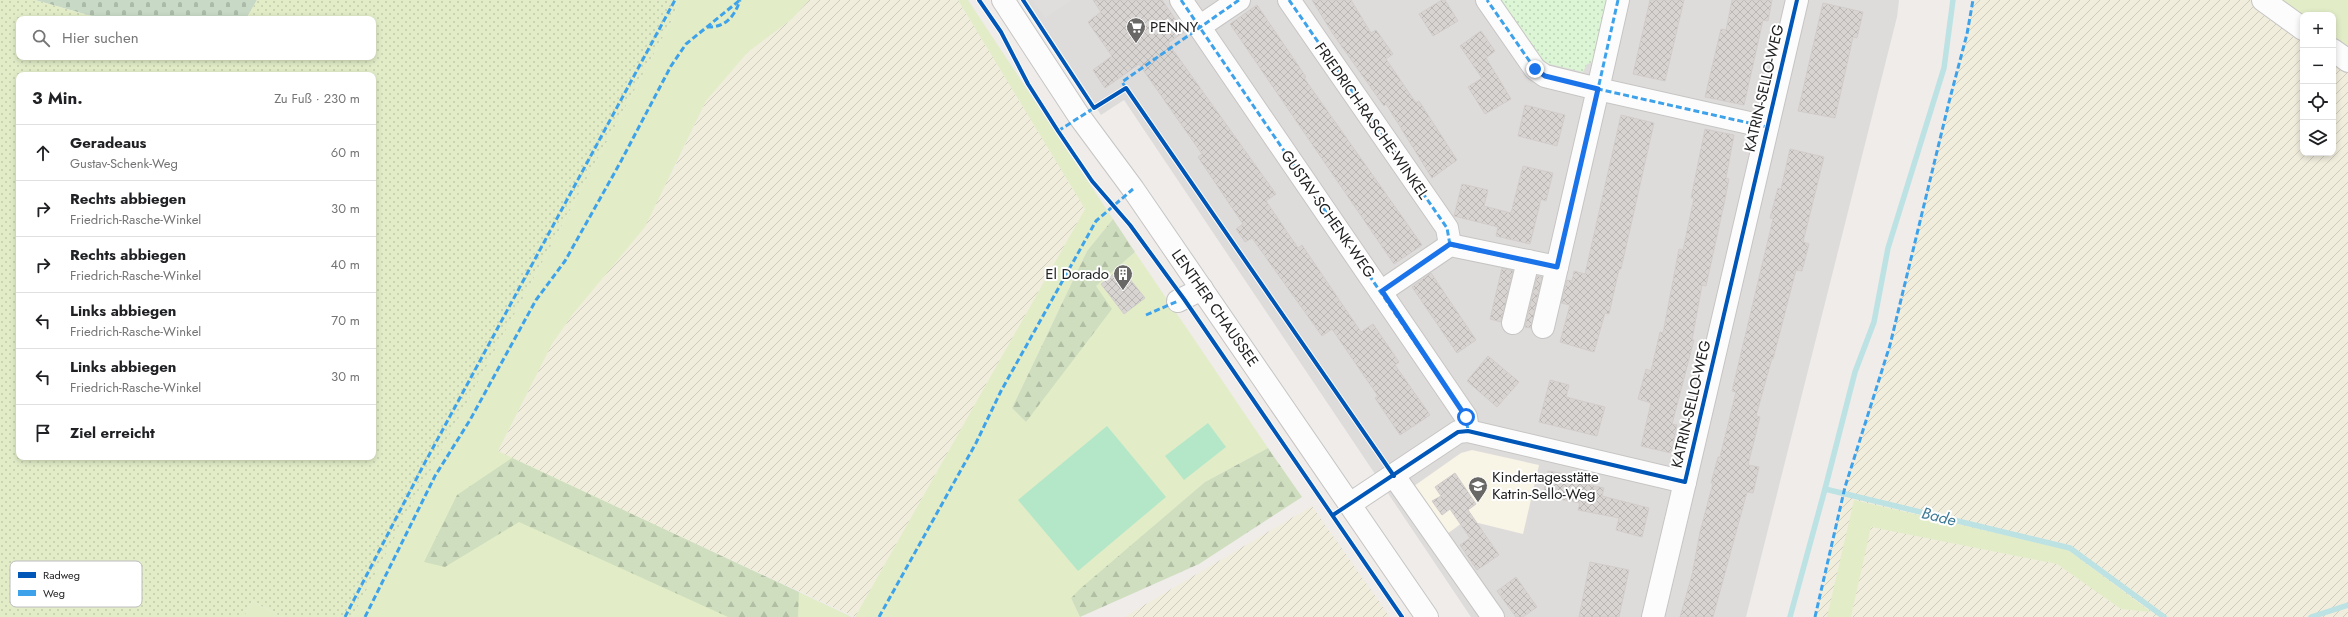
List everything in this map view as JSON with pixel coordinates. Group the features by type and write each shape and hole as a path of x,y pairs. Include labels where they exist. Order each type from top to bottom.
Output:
{"street":[{"name":"LENTHER CHAUSSEE","path":"1003,0 1079,116 1133,189 1427,617"},
{"name":"GUSTAV-SCHENK-WEG","path":"1180,0 1382,291 1466,417 1468,431"},
{"path":"1199,27 1239,0"},
{"name":"FRIEDRICH-RASCHE-WINKEL","path":"1289,0 1447,228 1450,244"},
{"path":"1487,0 1535,69 1545,76 1767,127"},
{"path":"1543,327 1618,0"},
{"name":"KATRIN-SELLO-WEG","path":"1653,617 1797,0"},
{"path":"2263,0 2300,27"},
{"path":"2336,52 2348,61"},
{"path":"1382,291 1450,244 1557,267"},
{"path":"1513,322 1528,261"},
{"path":"1178,301 1202,289"},
{"path":"1350,504 1458,432 1468,431"},
{"name":"KATRIN-SELLO-WEG","path":"1468,431 1685,482"},
{"path":"1394,476 1493,617"}],"shaded area":[{"path":"809,0 958,0 1085,209 855,617 498,452 552,344 601,278 671,175 706,101 748,52 792,19"},
{"path":"1027,0 1899,0 1897,17 1746,617 1471,617 1124,100 1101,115"},
{"path":"1032,0 1072,0 1045,18"},
{"path":"1973,0 2263,0 2300,27 2300,156 2336,156 2336,52 2348,61 2348,617 1815,617 1845,487 1890,345 1967,34"},
{"name":"Kindertagesstätte Katrin-Sello-Weg","path":"1472,450 1539,465 1523,534 1466,520 1447,534 1414,486 1461,453"},
{"path":"1312,506 1390,617 1124,617"}],"green space":[{"path":"0,0 35,0 91,16 16,16 16,60 376,60 376,16 248,16 257,0 679,0 673,18 352,617 282,617 252,601 244,617 0,617"},
{"path":"35,0 257,0 248,16 91,16"},
{"path":"679,0 809,0 792,19 748,52 706,101 645,227 573,314 552,344 498,451 852,617 352,617 673,18"},
{"path":"958,0 968,0 1113,219 1087,251 1012,408 1026,422 1096,286 1135,252 1268,448 1205,482 1071,598 1080,617 855,617 1085,209"},
{"path":"1499,0 1608,0 1595,62 1587,64 1583,72 1541,62"},
{"path":"2281,0 2348,0 2348,48 2336,39 2336,12 2300,12 2300,14"},
{"path":"1113,219 1135,252 1096,286 1112,309 1026,422 1012,408 1087,251"},
{"path":"1208,423 1226,447 1184,480 1165,456"},
{"path":"1107,426 1166,497 1078,571 1018,500"},
{"path":"1268,448 1302,497 1199,564 1080,617 1071,598 1081,588 1205,482"},
{"path":"512,458 799,592 798,617 728,617 519,522 445,567 424,562 457,495"},
{"path":"1854,500 2068,550 2151,612 2121,609 2057,564 1871,527 1851,617 1827,617"},
{"path":"252,601 282,617 244,617"}],"building":[{"path":"1093,0 1162,0 1184,32 1168,43 1276,194 1266,201 1298,248 1302,245 1361,332 1373,324 1399,362 1395,365 1430,415 1400,435 1375,398 1378,396 1332,329 1322,336 1252,238 1245,242 1236,229 1243,224 1198,157 1202,154 1139,64 1105,88 1093,70 1112,56 1088,22 1101,12"},
{"path":"1312,0 1351,0 1371,33 1376,30 1393,54 1386,59 1416,103 1419,101 1457,160 1432,178 1386,104 1384,106 1333,34"},
{"path":"1442,0 1445,0 1458,21 1433,36 1419,14"},
{"path":"1650,0 1684,0 1665,81 1633,74"},
{"path":"1732,0 1772,0 1768,21 1763,20 1744,105 1705,97 1721,29 1726,30"},
{"path":"1823,3 1863,12 1857,38 1853,37 1835,118 1798,111"},
{"path":"1257,5 1306,77 1304,78 1422,245 1394,264 1230,24"},
{"path":"1481,31 1495,51 1486,58 1511,99 1485,114 1468,87 1482,78 1460,46"},
{"path":"1525,105 1565,115 1557,146 1518,136"},
{"path":"1621,115 1654,123 1621,269 1619,269 1609,314 1605,313 1594,352 1560,342 1570,305 1561,303 1567,280 1572,281 1574,271 1585,274"},
{"path":"1705,129 1734,135 1726,178 1729,179 1724,204 1706,286 1702,285 1692,340 1694,340 1672,424 1677,425 1671,453 1641,446 1651,403 1638,399 1646,369 1651,371 1660,332 1663,333 1679,249 1683,250 1694,198 1691,198"},
{"path":"1790,149 1824,157 1803,242 1809,244 1802,271 1796,270 1773,359 1772,358 1756,416 1760,417 1748,465 1759,467 1753,493 1747,492 1713,617 1680,617 1692,575 1700,532 1713,483 1711,483 1718,457 1720,457 1736,392 1732,391 1773,219 1770,218 1778,188 1781,189"},
{"path":"1523,166 1553,173 1546,201 1541,199 1530,244 1496,236 1498,227 1454,216 1462,184 1488,190 1484,206 1511,213"},
{"name":"El Dorado","path":"1121,268 1145,298 1124,314 1101,284"},
{"path":"1502,268 1513,271 1501,322 1490,319"},
{"path":"1431,273 1476,340 1457,353 1412,287"},
{"path":"1537,276 1542,277 1531,328 1525,327"},
{"path":"1488,356 1519,382 1497,407 1467,381"},
{"path":"1550,380 1569,385 1566,397 1605,407 1597,436 1539,422"},
{"path":"1548,471 1572,475 1571,481 1604,488 1602,496 1649,508 1642,537 1616,530 1619,518 1578,510 1580,503 1543,496"},
{"path":"1455,473 1476,504 1468,510 1499,555 1477,570 1460,545 1470,538 1450,509 1442,515 1432,501 1441,496 1435,487"},
{"path":"1590,562 1629,570 1619,617 1579,617"},
{"path":"1516,577 1537,607 1523,617 1516,617 1497,591"}],"waterway":[{"path":"1825,489 1855,372 1874,322 1888,248 1944,68 1953,0"},
{"name":"Bade","path":"1790,617 1825,489 2070,548 2164,617"},
{"name":"Bade","path":"2311,617 2348,605"}],"marked path":[{"path":"345,617 422,468 675,0"},
{"path":"707,27 713,27 728,20 732,16 740,0"},
{"path":"365,617 435,476 470,420 536,300 565,261 620,163 671,66 686,44 740,0"},
{"path":"1181,0 1466,417 1468,431"},
{"path":"1126,88 1122,82 1239,0"},
{"path":"1289,0 1447,228 1450,245"},
{"path":"1382,291 1450,245 1557,267 1598,89 1545,76 1535,69 1487,0"},
{"path":"1618,0 1598,89 1767,127"},
{"path":"1815,617 1845,487 1890,345 1967,34 1973,0"},
{"path":"1058,131 1094,108"},
{"path":"879,617 976,443 1001,391 1096,221 1133,189"},
{"path":"1146,315 1178,301"}],"cycle path":[{"path":"979,0 1001,32 1028,84 1092,181 1130,225 1184,299 1402,617"},
{"path":"1023,0 1094,108 1126,88 1394,476"},
{"path":"1333,515 1458,432 1468,431 1685,482 1797,0"}],"place":[{"name":"PENNY","path":"1136,44"},
{"name":"El Dorado","path":"1123,291"},
{"name":"Kindertagesstätte Katrin-Sello-Weg","path":"1478,503"}],"route":[{"path":"1466,417 1382,291 1450,244 1557,267 1598,89 1545,76 1535,69"}]}
